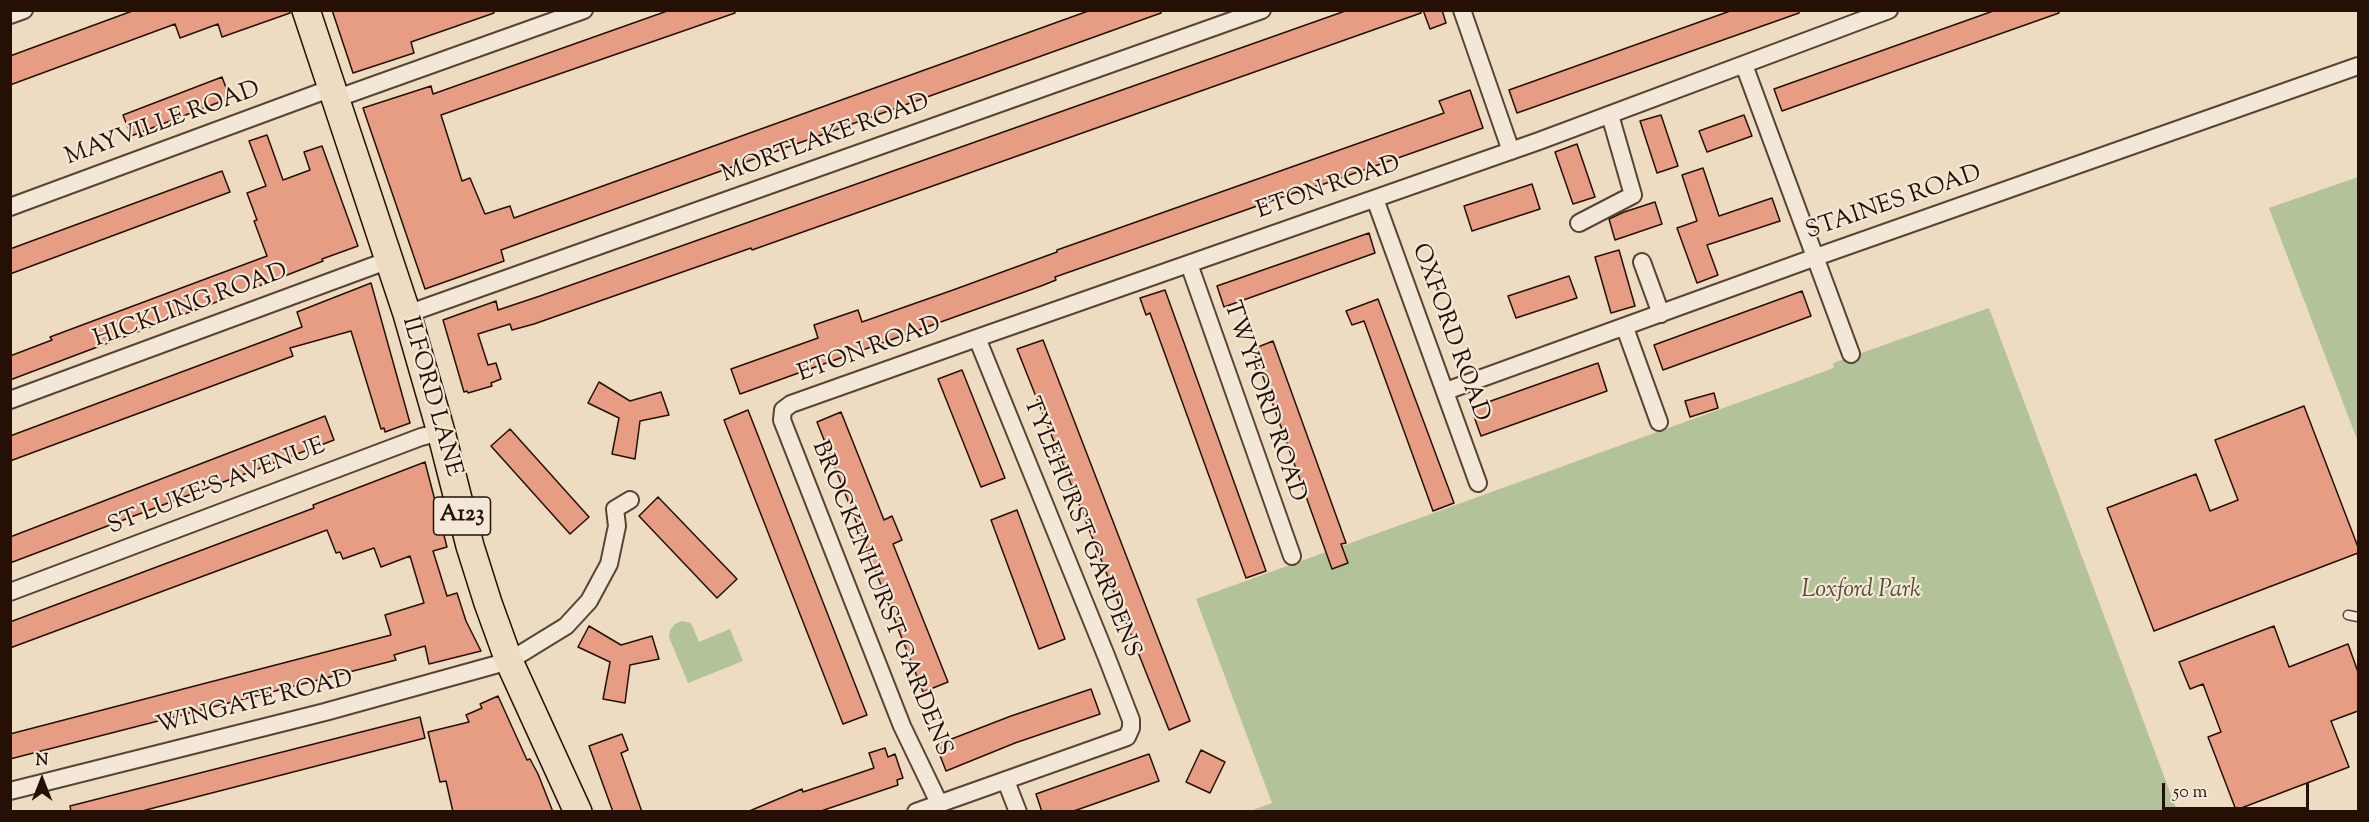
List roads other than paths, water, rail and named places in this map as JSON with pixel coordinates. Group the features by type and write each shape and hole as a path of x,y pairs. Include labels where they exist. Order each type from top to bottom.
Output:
{"main road":[{"name":"ILFORD LANE","path":"306,10 407,314 441,432 470,546 509,661 578,812"}],"street":[{"path":"10,15 24,10"},
{"name":"MAYVILLE ROAD","path":"10,207 584,10"},
{"name":"MORTLAKE ROAD","path":"407,314 1262,10"},
{"path":"1462,10 1511,151"},
{"name":"ETON ROAD","path":"783,410 791,405 977,338 1511,151 1888,11"},
{"path":"1744,65 1851,354"},
{"name":"STAINES ROAD","path":"1446,392 1816,257 2358,66"},
{"path":"1579,223 1633,195 1610,115"},
{"name":"OXFORD ROAD","path":"1375,199 1478,483"},
{"name":"HICKLING ROAD","path":"10,400 389,260"},
{"path":"1642,262 1661,314"},
{"name":"TWYFORD ROAD","path":"1190,264 1292,556"},
{"path":"1625,328 1659,422"},
{"name":"TYLEHURST GARDENS","path":"977,338 1131,720 1127,736 1006,781"},
{"name":"BROCKENHURST GARDENS","path":"783,410 782,420 898,715 939,803"},
{"name":"ST LUKE'S AVENUE","path":"10,592 421,437 441,432"},
{"name":"WINGATE ROAD","path":"10,791 325,712 509,661 566,627 589,601 609,564 617,526 615,509 630,500"},
{"path":"916,812 1006,781 1018,812"}],"lane":[{"path":"2348,615 2358,618"}],"park label":[{"name":"Loxford Park","path":"1861,592"}]}
